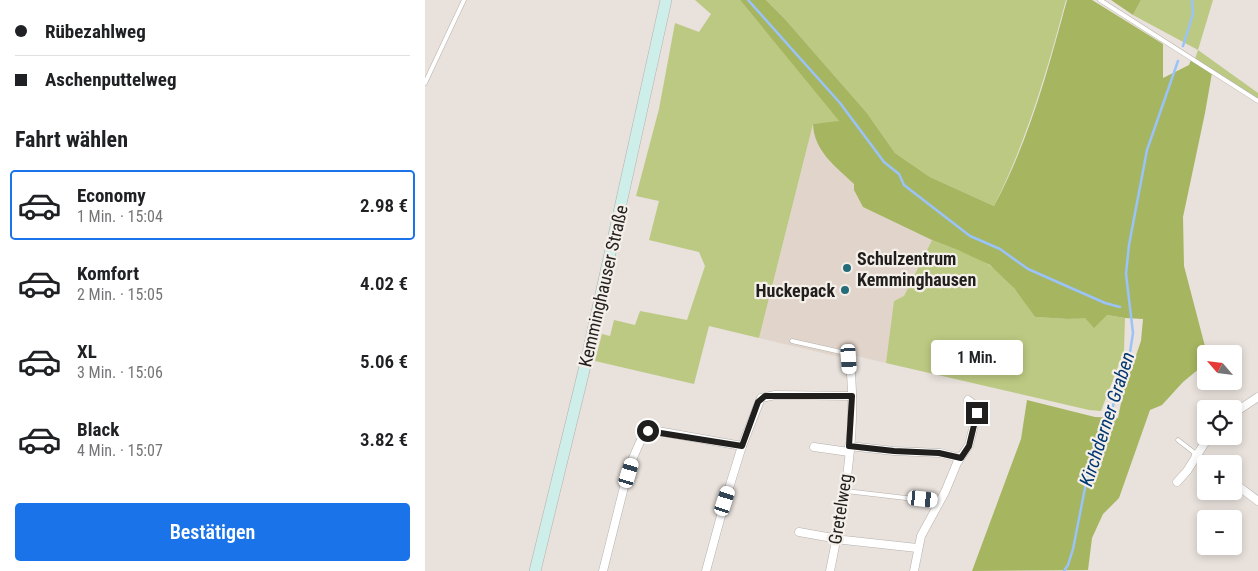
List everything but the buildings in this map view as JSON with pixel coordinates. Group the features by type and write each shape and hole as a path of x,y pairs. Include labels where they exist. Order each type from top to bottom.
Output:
{"main road":[{"name":"Kemminghauser Straße","path":"535,571 586,362 666,0"}],"street":[{"name":"Gretelweg","path":"830,571 845,491 849,449 852,396 849,356"},
{"path":"706,571 725,501 758,402 765,396 852,396"},
{"path":"1242,408 1258,397"},
{"path":"914,571 917,548 921,536 969,446 977,408 968,400"},
{"path":"603,571 618,507 632,460 644,433 652,430 742,446"},
{"path":"1177,482 1187,471 1203,445"},
{"path":"814,447 939,453 961,458"},
{"path":"1242,488 1258,501"},
{"path":"799,532 917,548"}],"lane":[{"path":"425,83 464,0"},
{"path":"1100,0 1258,102"},
{"path":"792,341 841,352 849,356"},
{"path":"1178,440 1196,455"},
{"path":"845,491 940,502"}],"shaded area":[{"name":"Schulzentrum Kemminghausen","path":"813,124 937,230 904,296 886,363 856,356 844,358 759,338"}],"green space":[{"path":"695,0 740,0 840,122 813,124 759,338 709,326 694,384 595,361 602,334 610,336 614,320 635,325 640,311 687,320 705,266 699,252 649,240 659,201 636,196 659,109 675,23 699,32 711,14"},
{"path":"740,0 766,0 867,113 895,153 930,177 994,206 1017,156 1037,105 1067,0 1092,0 1163,44 1163,78 1189,65 1191,60 1212,73 1183,217 1184,266 1205,345 1197,345 1197,370 1183,382 1162,405 1150,410 1119,498 1103,514 1092,538 1088,570 972,571 1021,439 1027,400 1095,417 1118,418 1123,393 1141,341 1143,319 1107,315 1094,328 1085,318 1035,317 1014,288 990,265 863,207 854,190 854,184 821,150 814,134 813,124 839,121"},
{"path":"766,0 1066,0 1026,131 1017,156 994,206 930,177 895,153 867,113"},
{"path":"1111,0 1141,0 1133,15"},
{"path":"1141,0 1213,0 1198,50 1133,15"},
{"path":"1198,50 1258,93 1258,99 1195,59"},
{"path":"932,240 969,254 996,270 1015,289 1035,317 1068,319 1107,315 1125,318 1124,351 1101,411 1089,410 886,363 894,301 904,296"}],"waterway":[{"path":"748,0 840,103 884,162 899,174 904,185 970,236 1000,249 1028,269 1105,303 1120,307"},
{"name":"Kirchderner Graben","path":"1183,46 1193,14 1192,0"},
{"name":"Kirchderner Graben","path":"1064,571 1073,549 1088,473 1128,365 1133,333 1126,274 1129,245 1147,150 1178,61"}],"place":[{"name":"Schulzentrum Kemminghausen","path":"847,268"},
{"name":"Huckepack","path":"845,290"}],"route":[{"path":"648,431 652,430 742,446 758,402 765,396 852,396 849,446 939,453 961,458 969,446 977,413"}]}
